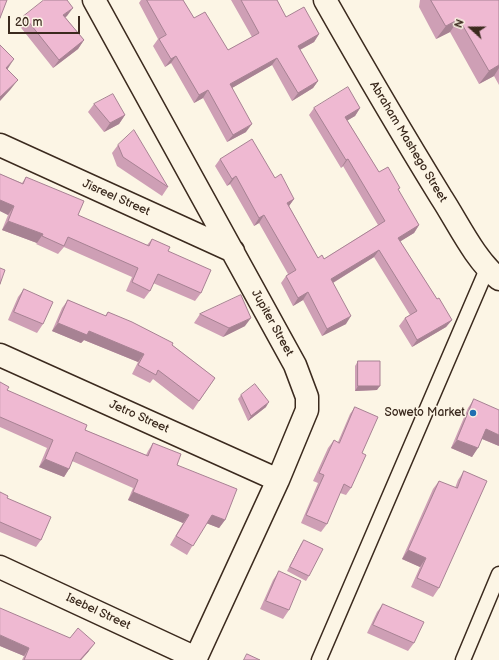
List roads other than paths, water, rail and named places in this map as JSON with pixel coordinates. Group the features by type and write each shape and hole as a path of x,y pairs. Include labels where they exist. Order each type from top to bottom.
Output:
{"street":[{"name":"Jupiter Street","path":"94,0 296,365 307,396 306,410 278,480 196,659"},
{"name":"Abraham Mashego Street","path":"325,0 378,95 493,274"},
{"name":"Jisreel Street","path":"0,145 233,251"},
{"name":"Jetro Street","path":"0,355 278,480"},
{"name":"Isebel Street","path":"0,567 196,659"}],"lane":[{"path":"318,660 493,274"},
{"path":"463,660 499,574"}],"place":[{"name":"Soweto Market","path":"473,413"}]}
